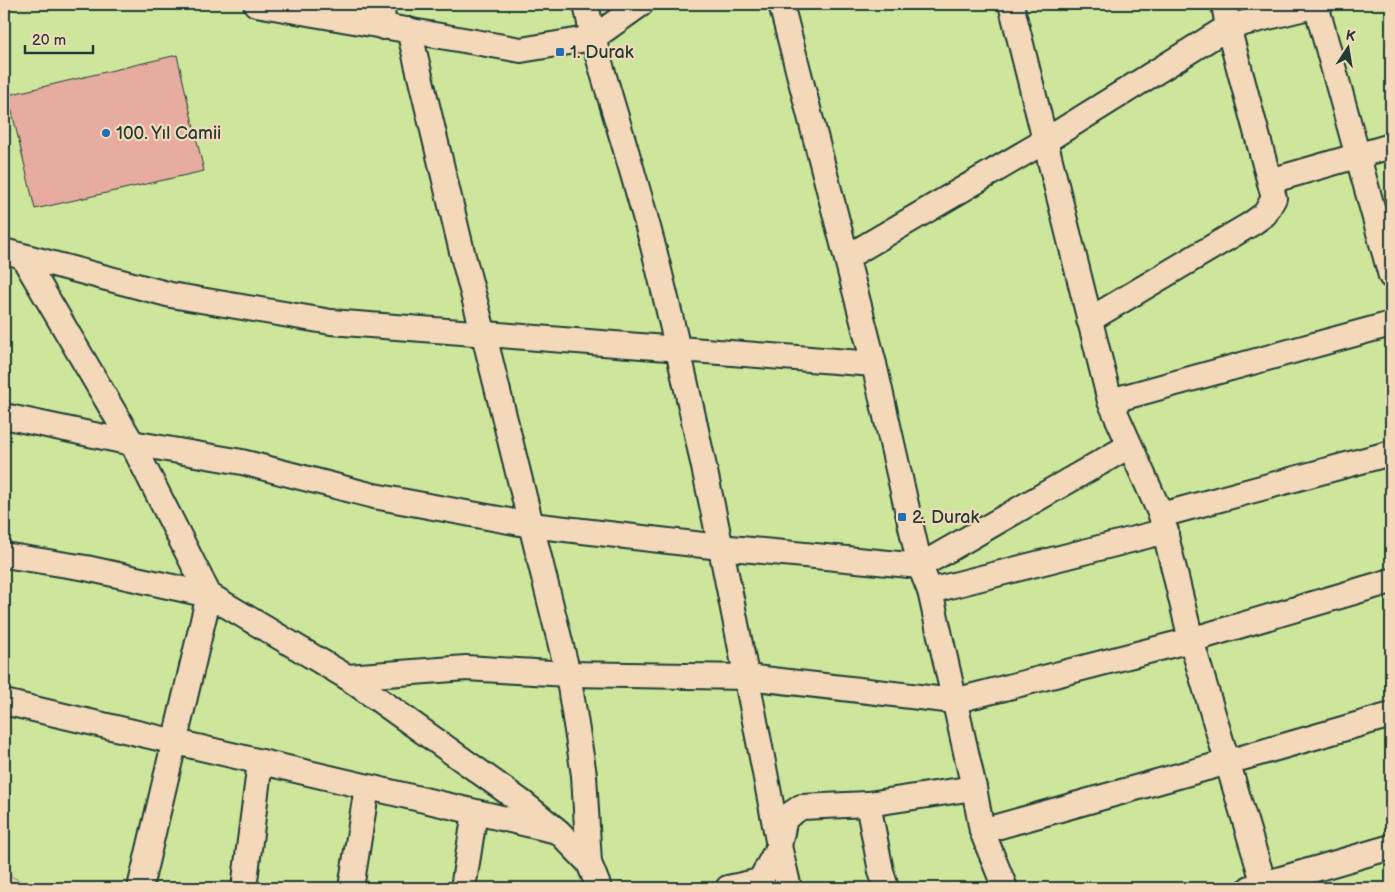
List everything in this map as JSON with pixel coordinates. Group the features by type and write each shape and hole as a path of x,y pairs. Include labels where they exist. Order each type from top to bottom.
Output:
{"street":[{"path":"256,4 383,15 410,30 521,50 593,38 641,4"},
{"path":"586,4 593,38 655,252 720,547 789,888"},
{"path":"781,4 874,364 920,566 930,591 982,831 1005,888"},
{"path":"1011,4 1110,401 1164,523 1191,640 1228,762 1259,887 1391,847"},
{"path":"1090,320 1265,214 1274,198 1228,27 1224,4"},
{"path":"847,257 1045,141 1228,27 1319,4 1391,276"},
{"path":"410,30 463,256 568,674 584,775 589,863 599,888 606,888"},
{"path":"1270,181 1391,146"},
{"path":"13,254 171,295 331,322 874,364"},
{"path":"13,254 132,443 209,595 140,888"},
{"path":"1110,401 1391,324"},
{"path":"4,416 132,443 242,462 374,496 532,525 720,547 920,566 1129,446"},
{"path":"930,591 1164,523 1391,453"},
{"path":"4,555 86,568 209,595 347,677 523,803 559,832 589,863"},
{"path":"347,677 466,668 568,674 747,677 954,701 1191,640 1391,580"},
{"path":"4,702 559,832"},
{"path":"982,831 1391,714"},
{"path":"244,888 260,762"},
{"path":"351,888 367,787"},
{"path":"728,888 760,881 779,846 785,818 801,807 868,804 974,788"},
{"path":"868,804 886,888"},
{"path":"463,888 475,812"}],"green space":[{"path":"4,4 1391,4 1391,888 36,888 4,873"}],"building":[{"name":"100. Yıl Camii","path":"177,55 204,171 35,209 8,95"}],"place":[{"name":"1. Durak","path":"560,52"},
{"name":"100. Yıl Camii","path":"106,133"},
{"name":"2. Durak","path":"902,517"}]}
